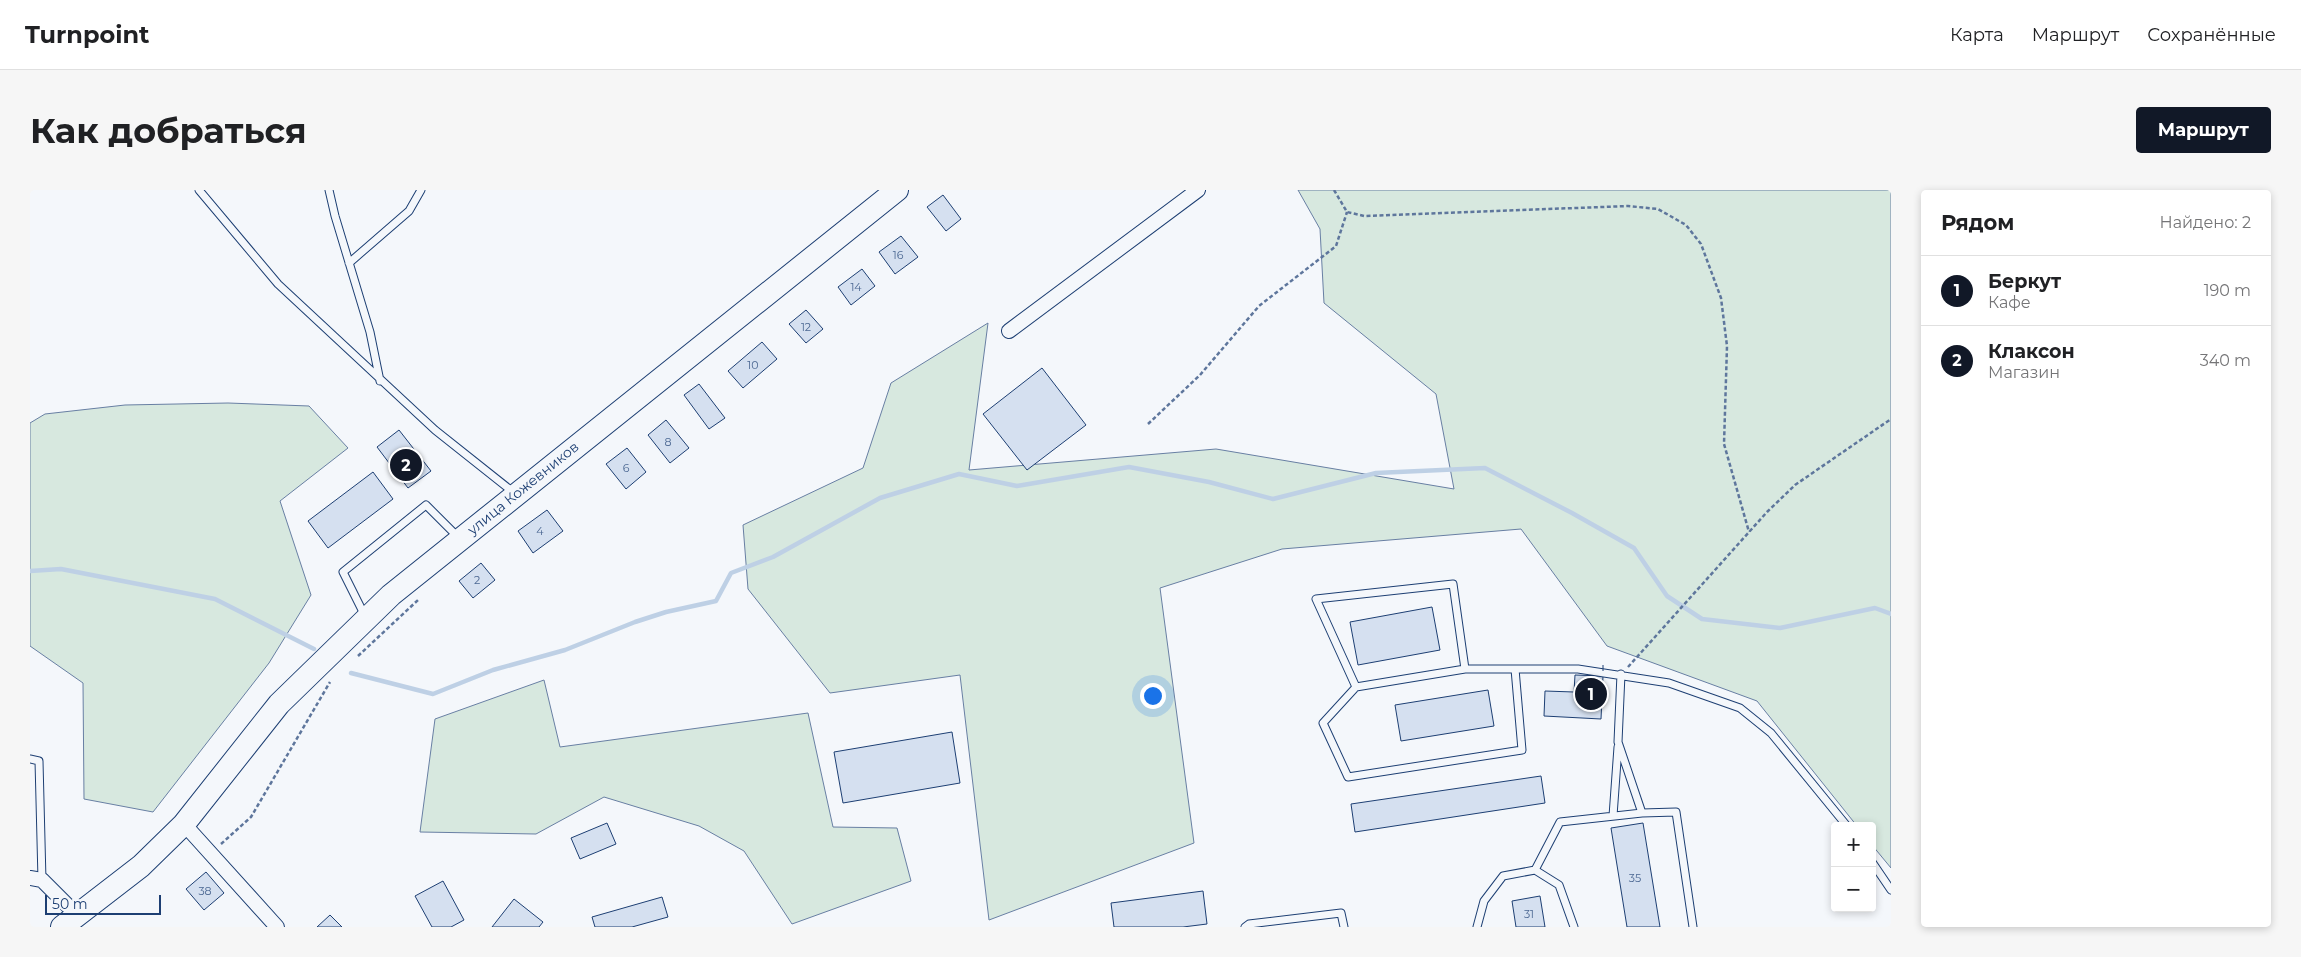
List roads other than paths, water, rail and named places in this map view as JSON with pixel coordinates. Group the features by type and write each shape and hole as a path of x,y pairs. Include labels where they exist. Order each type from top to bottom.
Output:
{"main road":[{"name":"улица Кожевников","path":"69,921 141,866 184,824 279,704 391,595 897,190"}],"street":[{"path":"1009,331 1198,190"},
{"path":"184,824 277,927"},
{"path":"36,879 69,921"}],"lane":[{"path":"199,190 278,284 380,381 435,430 516,494"},
{"path":"329,190 370,332 380,381"},
{"path":"349,264 409,210 421,190"},
{"path":"367,618 344,572 426,505 460,539"},
{"path":"1356,688 1316,599 1453,584 1465,669"},
{"path":"1515,669 1522,750 1348,777 1323,723 1356,688 1465,669 1515,669 1578,669 1621,674 1669,683 1740,708 1771,733 1844,822"},
{"path":"1613,816 1621,674"},
{"path":"1618,742 1642,813"},
{"path":"30,759 38,761 36,879"},
{"path":"1535,870 1560,822 1642,813 1676,812 1693,927"},
{"path":"1875,867 1891,890"},
{"path":"1477,927 1484,901 1504,876 1535,870 1559,885 1574,927"},
{"path":"1245,927 1249,924 1341,913 1344,927"}],"waterway":[{"path":"351,673 433,694 493,670 565,650 635,622 666,612 716,601 731,573 773,557 880,498 959,474 1017,486 1129,467 1209,482 1273,499 1376,473 1485,468 1572,513 1634,548 1667,596 1702,619 1780,628 1875,608 1891,614"},
{"path":"30,571 61,569 215,599 314,649"}],"place":[{"name":"Клаксон","path":"406,465"},
{"name":"Беркут","path":"1591,694"}]}
